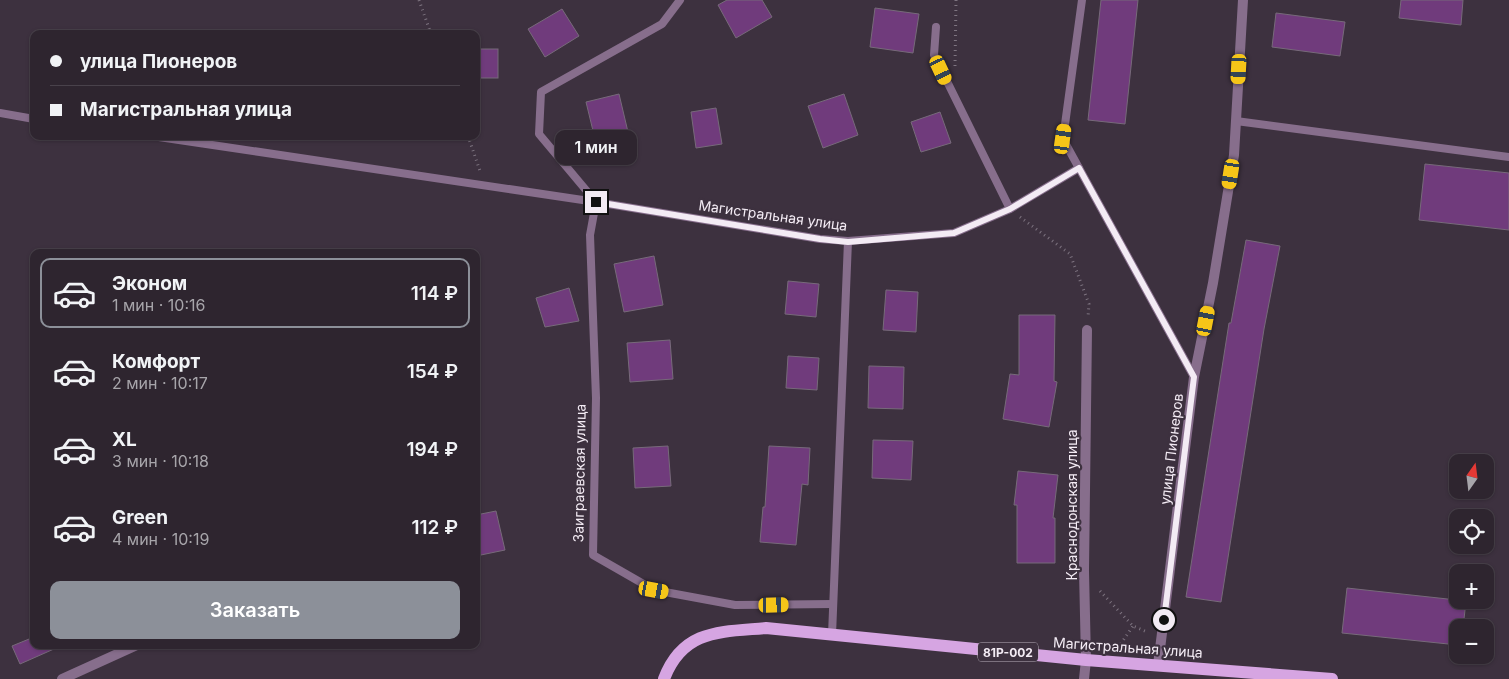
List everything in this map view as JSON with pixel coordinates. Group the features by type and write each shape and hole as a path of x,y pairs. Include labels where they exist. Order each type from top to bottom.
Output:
{"main road":[{"name":"Магистральная улица","path":"664,679 669,667 686,645 715,632 766,628 1086,660 1158,664 1332,679"}],"street":[{"name":"улица Пионеров","path":"1158,664 1194,377 1213,283 1234,156 1243,0"},
{"name":"Краснодонская улица","path":"1084,679 1086,660 1084,575 1086,330"},
{"path":"62,679 128,649"}],"lane":[{"path":"596,202 539,134 540,92 662,24 680,0"},
{"path":"1082,0 1063,139 1194,377"},
{"path":"936,27 934,55 1010,209"},
{"path":"0,114 30,118"},
{"path":"1236,121 1509,157"},
{"name":"Магистральная улица","path":"179,140 596,202 848,242 954,233 1010,209 1079,168"},
{"name":"Заиграевская улица","path":"596,202 590,235 596,398 593,555 654,590 735,606 833,604"},
{"path":"832,635 848,242"}],"path":[{"path":"419,0 430,30"},
{"path":"954,70 956,0"},
{"path":"469,140 485,186"},
{"path":"1010,209 1070,254 1089,304 1086,330"},
{"path":"1084,575 1133,626 1161,639"}],"building":[{"path":"727,0 762,0 772,17 736,38 718,5"},
{"path":"1101,0 1138,0 1125,124 1088,120"},
{"path":"1401,0 1463,0 1461,25 1399,18"},
{"path":"875,8 919,14 913,53 870,47"},
{"path":"562,9 579,36 545,57 528,29"},
{"path":"1276,13 1345,22 1340,56 1272,47"},
{"path":"480,49 498,49 498,78 480,78"},
{"path":"619,94 628,132 595,139 586,102"},
{"path":"844,94 858,135 823,148 808,106"},
{"path":"716,108 722,144 696,148 691,112"},
{"path":"940,112 951,143 921,152 911,122"},
{"path":"1425,164 1509,173 1509,230 1419,220"},
{"path":"1246,240 1280,246 1264,329 1221,602 1186,597 1229,323 1231,323"},
{"path":"654,256 663,305 624,312 614,264"},
{"path":"788,281 819,284 816,317 785,314"},
{"path":"569,288 579,321 545,327 536,298"},
{"path":"886,290 918,292 916,332 883,330"},
{"path":"1019,315 1055,315 1054,381 1057,382 1049,427 1003,419 1010,374 1019,375"},
{"path":"670,340 673,379 630,382 627,343"},
{"path":"788,356 819,358 817,390 786,388"},
{"path":"869,366 904,367 903,409 868,408"},
{"path":"873,440 913,441 911,480 872,478"},
{"path":"668,446 671,486 635,488 633,448"},
{"path":"769,446 810,448 808,485 802,484 796,545 760,542 763,507 765,507"},
{"path":"1018,471 1058,475 1053,518 1055,518 1055,563 1017,563 1017,505 1014,505"},
{"path":"496,511 505,550 480,555 480,514"},
{"path":"1347,588 1449,599 1449,609 1465,609 1464,619 1449,619 1449,644 1342,633"},
{"path":"30,639 30,649 54,649 20,664 12,646"}],"route":[{"path":"596,202 848,242 954,233 1010,209 1079,168 1194,377 1164,620"}]}
